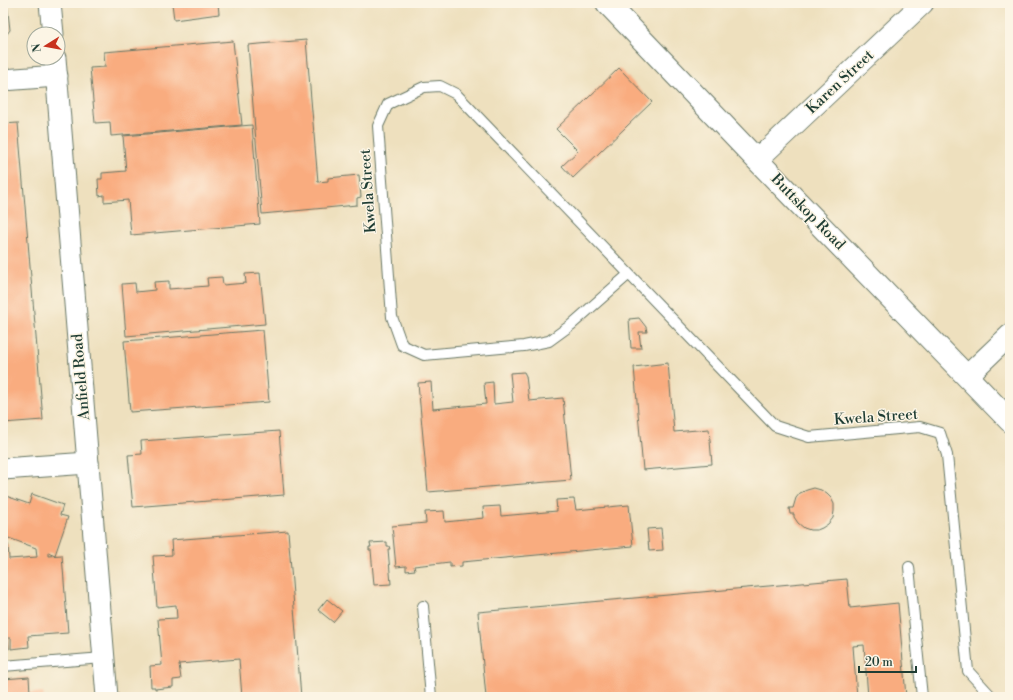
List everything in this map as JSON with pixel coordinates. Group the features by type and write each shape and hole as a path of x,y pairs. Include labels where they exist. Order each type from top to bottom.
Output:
{"street":[{"path":"50,3 52,26"},
{"name":"Buttskop Road","path":"607,3 1010,421"},
{"name":"Karen Street","path":"757,160 923,3"},
{"path":"3,80 56,67"},
{"name":"Anfield Road","path":"56,67 107,697"},
{"path":"967,376 1010,335"},
{"path":"3,469 88,463"}],"lane":[{"name":"Kwela Street","path":"629,274 572,325 549,341 524,346 424,355 402,345 392,317 378,126 388,104 424,87 440,86 456,94 629,274 775,426 809,437 920,427 940,433 947,454 968,671 992,697"},
{"path":"909,567 922,697"},
{"path":"423,606 431,697"},
{"path":"3,666 104,658"}],"building":[{"path":"3,3 7,3 10,30 3,39"},
{"path":"172,3 218,3 219,14 174,20"},
{"path":"306,40 318,182 328,181 328,178 359,175 361,197 357,198 357,205 262,214 248,45"},
{"path":"233,41 242,125 111,136 110,122 95,123 90,68 105,67 104,52"},
{"path":"619,68 652,102 573,178 562,166 578,151 556,129"},
{"path":"18,123 43,420 3,423 3,124"},
{"path":"252,125 260,224 131,235 128,200 104,202 104,195 99,196 98,179 102,179 102,173 126,171 123,136"},
{"path":"260,273 265,324 126,336 122,284 135,283 136,292 155,290 154,282 169,281 169,289 208,286 207,278 222,277 223,285 246,283 245,274"},
{"path":"639,318 646,327 647,332 639,332 641,348 631,348 629,319"},
{"path":"263,330 269,402 130,412 124,341"},
{"path":"668,363 674,432 709,429 712,464 643,470 634,367"},
{"path":"524,372 526,376 529,401 563,398 571,480 428,492 418,383 431,382 433,409 486,404 484,383 493,382 494,404 513,402 510,373"},
{"path":"279,431 284,495 133,507 128,455 142,454 141,441"},
{"path":"814,488 821,490 831,498 834,504 834,511 833,518 828,524 817,530 810,530 804,528 798,523 794,517 794,514 790,514 789,508 793,508 796,498 800,493"},
{"path":"32,494 63,505 60,515 68,517 55,555 48,552 48,556 62,555 68,633 28,636 29,647 11,649 11,638 8,638 9,649 3,649 3,544 8,544 9,559 37,557 36,548 3,536 3,495 29,504"},
{"path":"574,499 576,510 629,505 633,546 462,562 462,566 450,567 450,562 414,566 415,570 406,571 406,566 396,567 392,526 426,523 425,512 444,511 445,522 484,518 483,507 500,506 501,516 557,511 556,500"},
{"path":"661,528 663,550 649,551 647,529"},
{"path":"288,531 301,697 242,697 239,659 179,664 181,679 173,680 173,687 155,689 155,687 151,687 150,666 162,665 158,619 177,618 176,605 157,607 153,556 172,555 171,540"},
{"path":"387,542 387,546 389,546 390,549 388,549 391,584 374,585 371,550 369,550 369,547 371,547 370,543"},
{"path":"847,579 850,608 898,603 906,697 868,697 864,645 853,646 857,697 486,697 478,612"},
{"path":"327,599 342,611 333,622 318,610"},
{"path":"29,677 30,693 43,692 44,697 3,697 3,679"}]}
